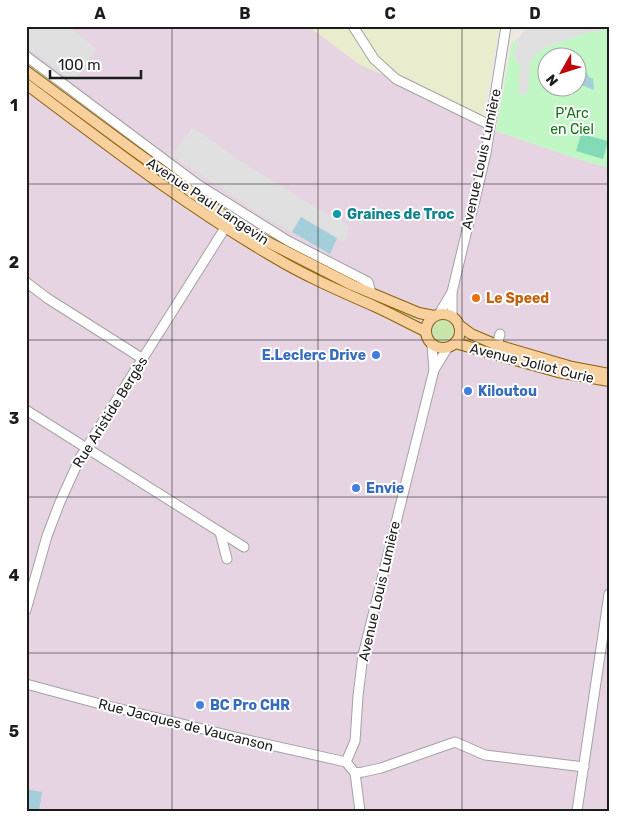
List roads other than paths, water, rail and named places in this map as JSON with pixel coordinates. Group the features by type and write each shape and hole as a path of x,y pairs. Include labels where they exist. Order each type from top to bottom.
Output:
{"main road":[{"name":"Avenue Paul Langevin","path":"26,71 132,143 229,218 258,237 371,293 424,315 436,315"},
{"name":"Avenue Paul Langevin","path":"26,84 122,156 225,228 274,258 425,331"},
{"path":"436,315 452,316 459,325 460,335 451,345 437,347 432,345 426,336 427,322 436,315"},
{"name":"Avenue Joliot Curie","path":"459,325 471,334 497,345 572,367 609,374"},
{"name":"Avenue Joliot Curie","path":"451,345 558,372 609,381"}],"street":[{"path":"353,26 374,59 396,79 490,125"},
{"name":"Avenue Louis Lumière","path":"452,316 452,292 486,153 506,26"},
{"path":"26,56 132,143 288,241 368,282 371,293"},
{"path":"122,156 132,143"},
{"name":"Rue Aristide Bergès","path":"26,610 51,525 80,458 225,228"},
{"path":"26,282 47,298 143,359"},
{"name":"Avenue Louis Lumière","path":"436,315 452,292"},
{"path":"497,345 500,334"},
{"name":"Avenue Louis Lumière","path":"346,762 355,741 363,655 434,370 432,345"},
{"name":"Avenue Louis Lumière","path":"434,370 451,345"},
{"path":"26,410 244,547"},
{"path":"220,532 227,559"},
{"path":"577,811 609,594"},
{"name":"Rue Jacques de Vaucanson","path":"26,684 114,708 346,762"},
{"path":"355,773 381,768 455,742 485,755 584,767"},
{"path":"346,762 355,773 360,811"}],"water":[{"path":"588,75 590,78 593,78 594,90 588,88"},
{"path":"301,217 337,238 330,254 292,232"},
{"path":"26,789 42,792 39,811 26,811"}],"place":[{"name":"Graines de Troc","path":"337,214"},
{"name":"Le Speed","path":"476,298"},
{"name":"E.Leclerc Drive","path":"376,355"},
{"name":"Kiloutou","path":"468,391"},
{"name":"Envie","path":"356,488"},
{"name":"BC Pro CHR","path":"200,705"}],"park label":[{"name":"P'Arc en Ciel","path":"572,122"}]}
